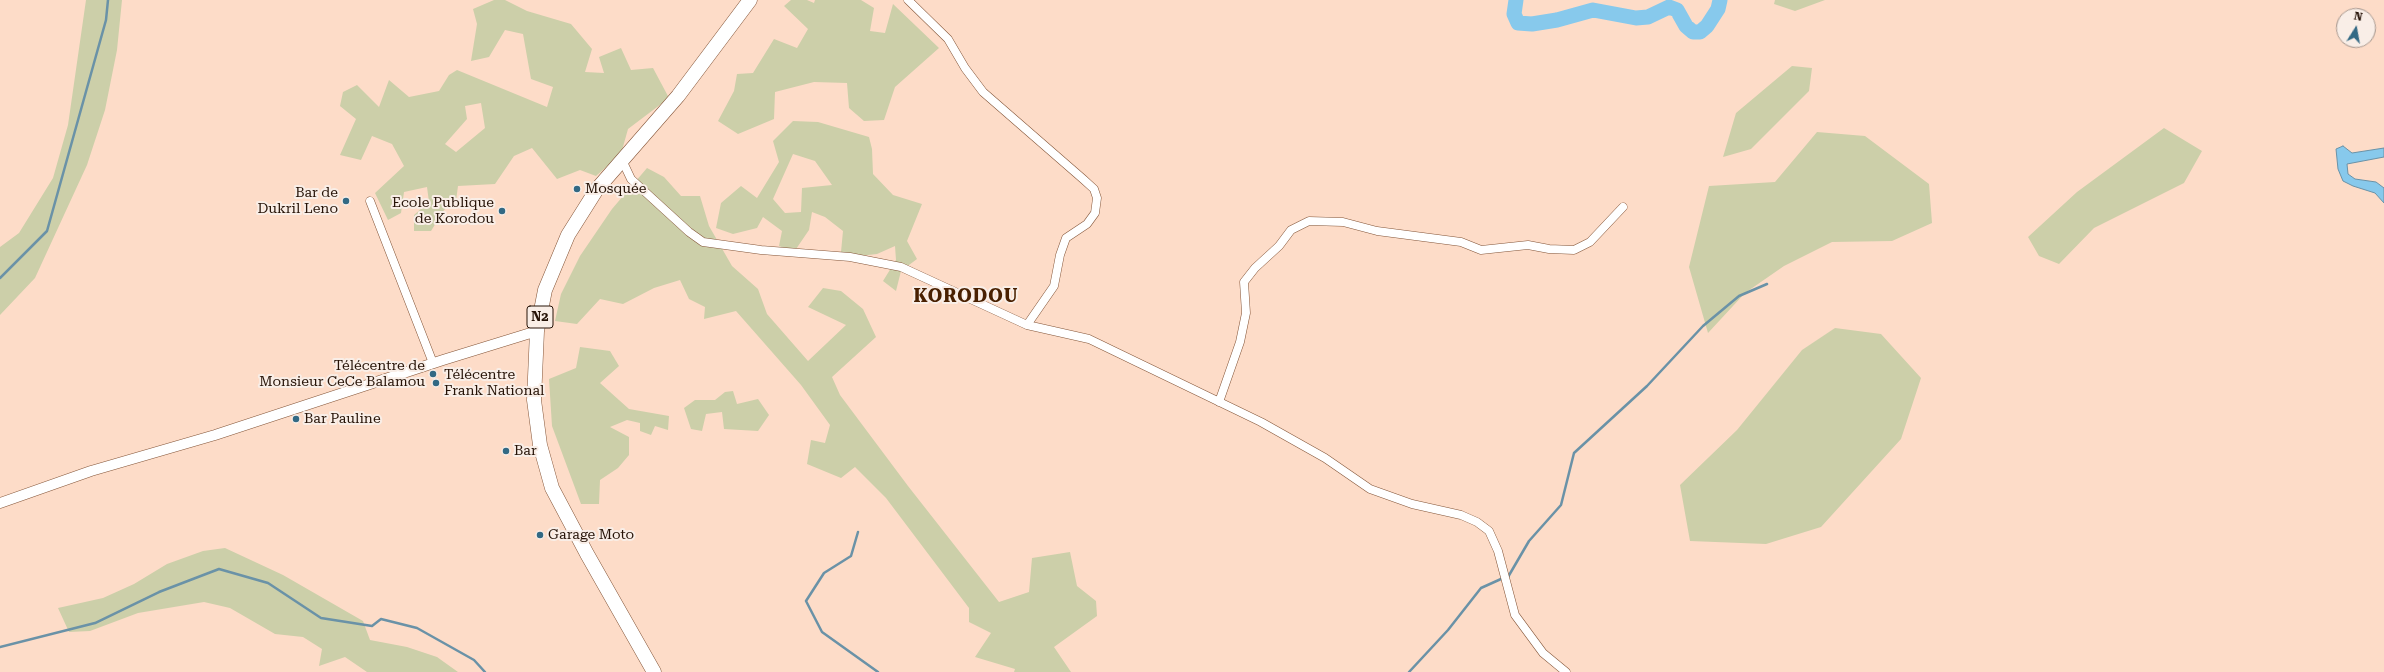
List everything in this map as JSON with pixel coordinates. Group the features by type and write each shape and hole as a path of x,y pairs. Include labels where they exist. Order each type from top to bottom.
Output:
{"highway":[{"name":"N2","path":"654,672 586,554 552,488 540,445 534,400 537,331 545,290 568,235 597,190 678,96 750,0"}],"street":[{"path":"908,0 948,39 965,68 983,92 1014,120 1056,154 1094,189 1097,198 1095,213 1087,224 1066,238 1060,255 1054,286 1027,325"},
{"path":"622,160 631,179 689,232 703,242 761,250 850,257 901,267 1027,325 1089,339 1262,422 1325,458 1370,489 1412,504 1461,515 1477,522 1489,531 1498,550 1515,615 1543,653 1566,672"},
{"path":"370,201 433,364"},
{"path":"1219,402 1240,342 1246,313 1244,282 1254,268 1279,246 1291,230 1309,221 1344,222 1377,231 1461,242 1481,250 1528,245 1549,249 1574,250 1590,242 1623,207"},
{"path":"0,503 91,471 215,435 537,331"}],"green space":[{"path":"86,0 122,0 117,50 105,110 87,165 35,278 0,315 0,247 19,233 53,178 68,125"},
{"path":"494,0 505,0 527,11 571,24 592,49 585,72 604,73 599,57 621,48 631,70 653,68 669,98 628,129 621,154 596,176 580,170 557,179 532,148 514,156 495,184 458,186 456,201 444,210 431,231 414,231 414,215 429,202 427,187 404,192 401,213 388,220 375,193 404,166 392,144 372,136 361,160 340,155 356,119 340,106 343,92 357,85 379,107 389,80 409,97 439,91 449,75 457,70 547,107 553,87 531,79 523,34 505,30 489,57 471,61 477,24 473,9","holes":["481,103 485,128 456,152 445,144 467,119 465,106"]},
{"path":"791,0 807,0 814,3 815,0 861,0 874,8 870,31 885,33 893,4 939,48 895,87 884,120 864,121 849,108 847,83 814,82 775,92 774,119 738,134 718,121 734,91 737,74 753,73 774,39 797,48 808,29 784,6"},
{"path":"1775,0 1825,0 1795,11 1774,4"},
{"path":"1792,66 1812,68 1809,91 1751,149 1723,157 1736,113"},
{"path":"793,121 818,122 869,137 872,149 873,174 893,195 922,204 907,241 917,259 901,271 896,291 883,281 896,260 895,246 877,254 850,257 841,252 843,231 825,217 812,212 809,230 794,252 779,246 782,231 763,217 757,228 733,234 716,228 721,203 741,186 757,198 779,162 773,141","holes":["793,154 815,161 832,185 802,188 801,212 785,213 773,199"]},
{"path":"2164,128 2202,151 2184,183 2094,228 2059,264 2039,256 2028,237 2077,192"},
{"path":"1817,132 1865,136 1929,184 1932,223 1892,241 1832,242 1784,266 1745,293 1708,333 1689,267 1709,186 1775,182"},
{"path":"647,168 664,177 681,196 700,196 709,226 732,266 758,289 767,314 808,361 846,325 808,307 823,288 841,291 863,309 876,337 832,377 840,395 908,486 999,602 1029,592 1032,558 1070,552 1077,586 1096,601 1097,616 1054,647 1071,672 1014,672 1015,669 975,657 991,633 969,622 969,608 886,498 855,467 841,478 807,464 811,440 825,443 830,425 801,385 736,311 704,319 705,307 689,299 680,280 654,288 623,304 600,299 577,324 555,321 561,294 580,256 612,209"},
{"path":"1835,328 1881,334 1921,378 1901,439 1821,527 1766,544 1690,541 1680,485 1737,430 1802,350"},
{"path":"580,347 610,351 619,366 600,383 629,409 669,416 668,430 655,426 651,435 640,431 640,423 627,420 610,427 629,437 629,455 618,468 600,480 599,504 581,504 552,426 549,379 576,368"},
{"path":"733,391 737,404 758,399 769,415 758,431 724,429 722,412 706,414 702,431 691,429 684,408 695,400 715,400 725,392"},
{"path":"225,548 283,575 363,621 370,640 407,647 437,657 458,672 367,672 345,657 319,666 322,649 303,637 275,634 230,608 204,602 138,613 90,631 69,632 58,608 103,598 134,584 167,564 203,551"}],"water":[{"path":"2343,146 2352,153 2384,148 2384,157 2347,164 2348,174 2355,179 2376,182 2384,188 2384,203 2375,193 2343,181 2338,169 2336,149"}],"waterway":[{"path":"0,278 47,231 106,20 108,0"},
{"path":"1516,0 1514,14 1518,23 1532,24 1557,20 1593,10 1636,18 1648,17 1669,7 1677,10 1686,26 1693,32 1700,32 1707,26 1718,9 1720,0"},
{"path":"1508,577 1529,541 1561,505 1574,453 1647,386 1703,326 1739,296 1767,284"},
{"path":"858,532 851,556 824,573 806,601 822,632 878,672"},
{"path":"0,647 95,623 159,592 219,569 268,583 321,618 372,626 381,619 417,628 474,660 485,672"},
{"path":"1409,672 1448,630 1481,588 1501,579"}],"place":[{"name":"Mosquée","path":"577,189"},
{"name":"Bar de Dukril Leno","path":"346,201"},
{"name":"Ecole Publique de Korodou","path":"502,211"},
{"name":"Télécentre de Monsieur CeCe Balamou","path":"433,374"},
{"name":"Télécentre Frank National","path":"436,383"},
{"name":"Bar Pauline","path":"296,419"},
{"name":"Bar","path":"506,451"},
{"name":"Garage Moto","path":"540,535"}],"district":[{"name":"KORODOU","path":"966,297"}]}
